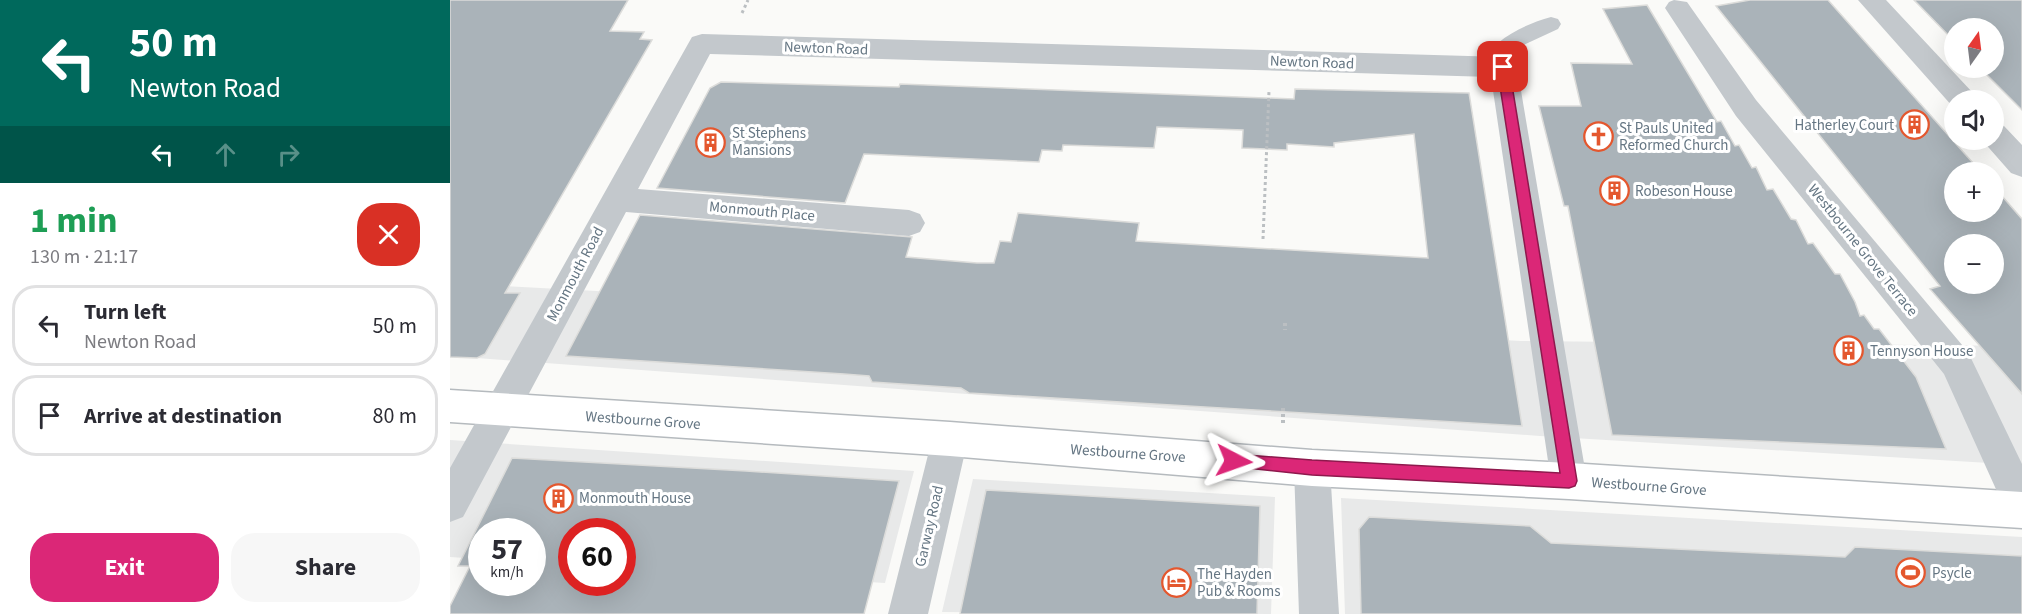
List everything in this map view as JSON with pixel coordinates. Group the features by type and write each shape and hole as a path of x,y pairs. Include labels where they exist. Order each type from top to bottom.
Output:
{"main road":[{"name":"Westbourne Grove","path":"450,406 950,439 1312,468 1569,481 2022,510"}],"street":[{"path":"1871,0 1954,90"},
{"name":"Westbourne Grove Terrace","path":"1678,8 1746,108 1956,363 2022,506"},
{"name":"Newton Road","path":"702,44 1488,67"},
{"name":"Monmouth Road","path":"450,504 702,44"},
{"path":"1488,67 1503,67 1569,481"},
{"path":"2004,145 2022,165"},
{"name":"Monmouth Place","path":"616,200 909,223"},
{"name":"Garway Road","path":"908,614 950,439"},
{"path":"1312,468 1319,614"}],"lane":[{"path":"1488,67 1510,43 1551,24"}],"path":[{"path":"1263,239 1270,61"},
{"path":"1285,323 1285,330"}],"shaded area":[{"path":"450,283 1521,341 2022,346 2022,465 1540,436 450,356"},
{"path":"450,440 914,471 885,583 636,568 636,518 558,518 558,531 546,531 546,518 468,518 468,558 450,557"},
{"path":"973,479 1275,497 1271,614 942,612"},
{"path":"1341,498 2022,537 2022,614 1345,614"}],"building":[{"path":"450,0 628,0 610,31 644,32 640,39 652,40 505,293 520,293 485,354 477,358 450,357"},
{"name":"Hatherley Court","path":"1750,0 1828,0 1944,130 1944,150 1961,150 1972,162 1944,162 1944,222 2004,222 2004,198 2022,219 2022,394 1930,289 1940,286 1716,6"},
{"path":"1914,0 2022,0 2022,110 1990,78 2004,78 2004,18 1944,18 1944,31"},
{"path":"1647,5 1717,122 1721,121 1735,146 1739,145 1752,168 1756,167 1767,190 1773,189 1791,219 1796,220 1808,244 1813,243 1835,274 1840,274 1860,316 1864,315 1874,329 1879,329 1916,377 1946,449 1612,435 1568,206 1564,206 1539,106 1581,106 1571,63 1632,64 1603,9"},
{"path":"721,82 899,87 900,84 1294,99 1295,89 1469,93 1522,426 969,393 961,388 872,382 869,376 566,356 640,215 912,237 906,257 977,263 994,263 1000,241 1011,242 1018,213 1139,223 1136,241 1428,258 1414,134 1334,143 1334,147 1287,144 1287,150 1242,148 1243,130 1157,127 1154,148 1063,145 1062,151 1042,150 1039,162 864,154 845,203 657,188 710,88"},
{"path":"512,458 899,481 864,614 450,614 450,606 468,570 468,596 546,596 546,518 482,518"},
{"path":"986,490 1260,506 1257,614 960,614"},
{"path":"1369,517 1530,526 1551,543 1845,557 1855,547 2022,556 2022,614 1361,614 1359,529"},
{"path":"468,546 468,566 458,566"}],"place":[{"name":"Hatherley Court","path":"1915,125"},
{"name":"St Pauls United Reformed Church","path":"1598,137"},
{"name":"St Stephens Mansions","path":"711,142"},
{"name":"Robeson House","path":"1614,191"},
{"name":"Tennyson House","path":"1849,351"},
{"name":"Monmouth House","path":"558,498"},
{"name":"Psycle","path":"1911,573"},
{"name":"The Hayden Pub & Rooms","path":"1176,583"}],"route":[{"path":"1234,461 1312,468 1569,481 1503,67"}]}
